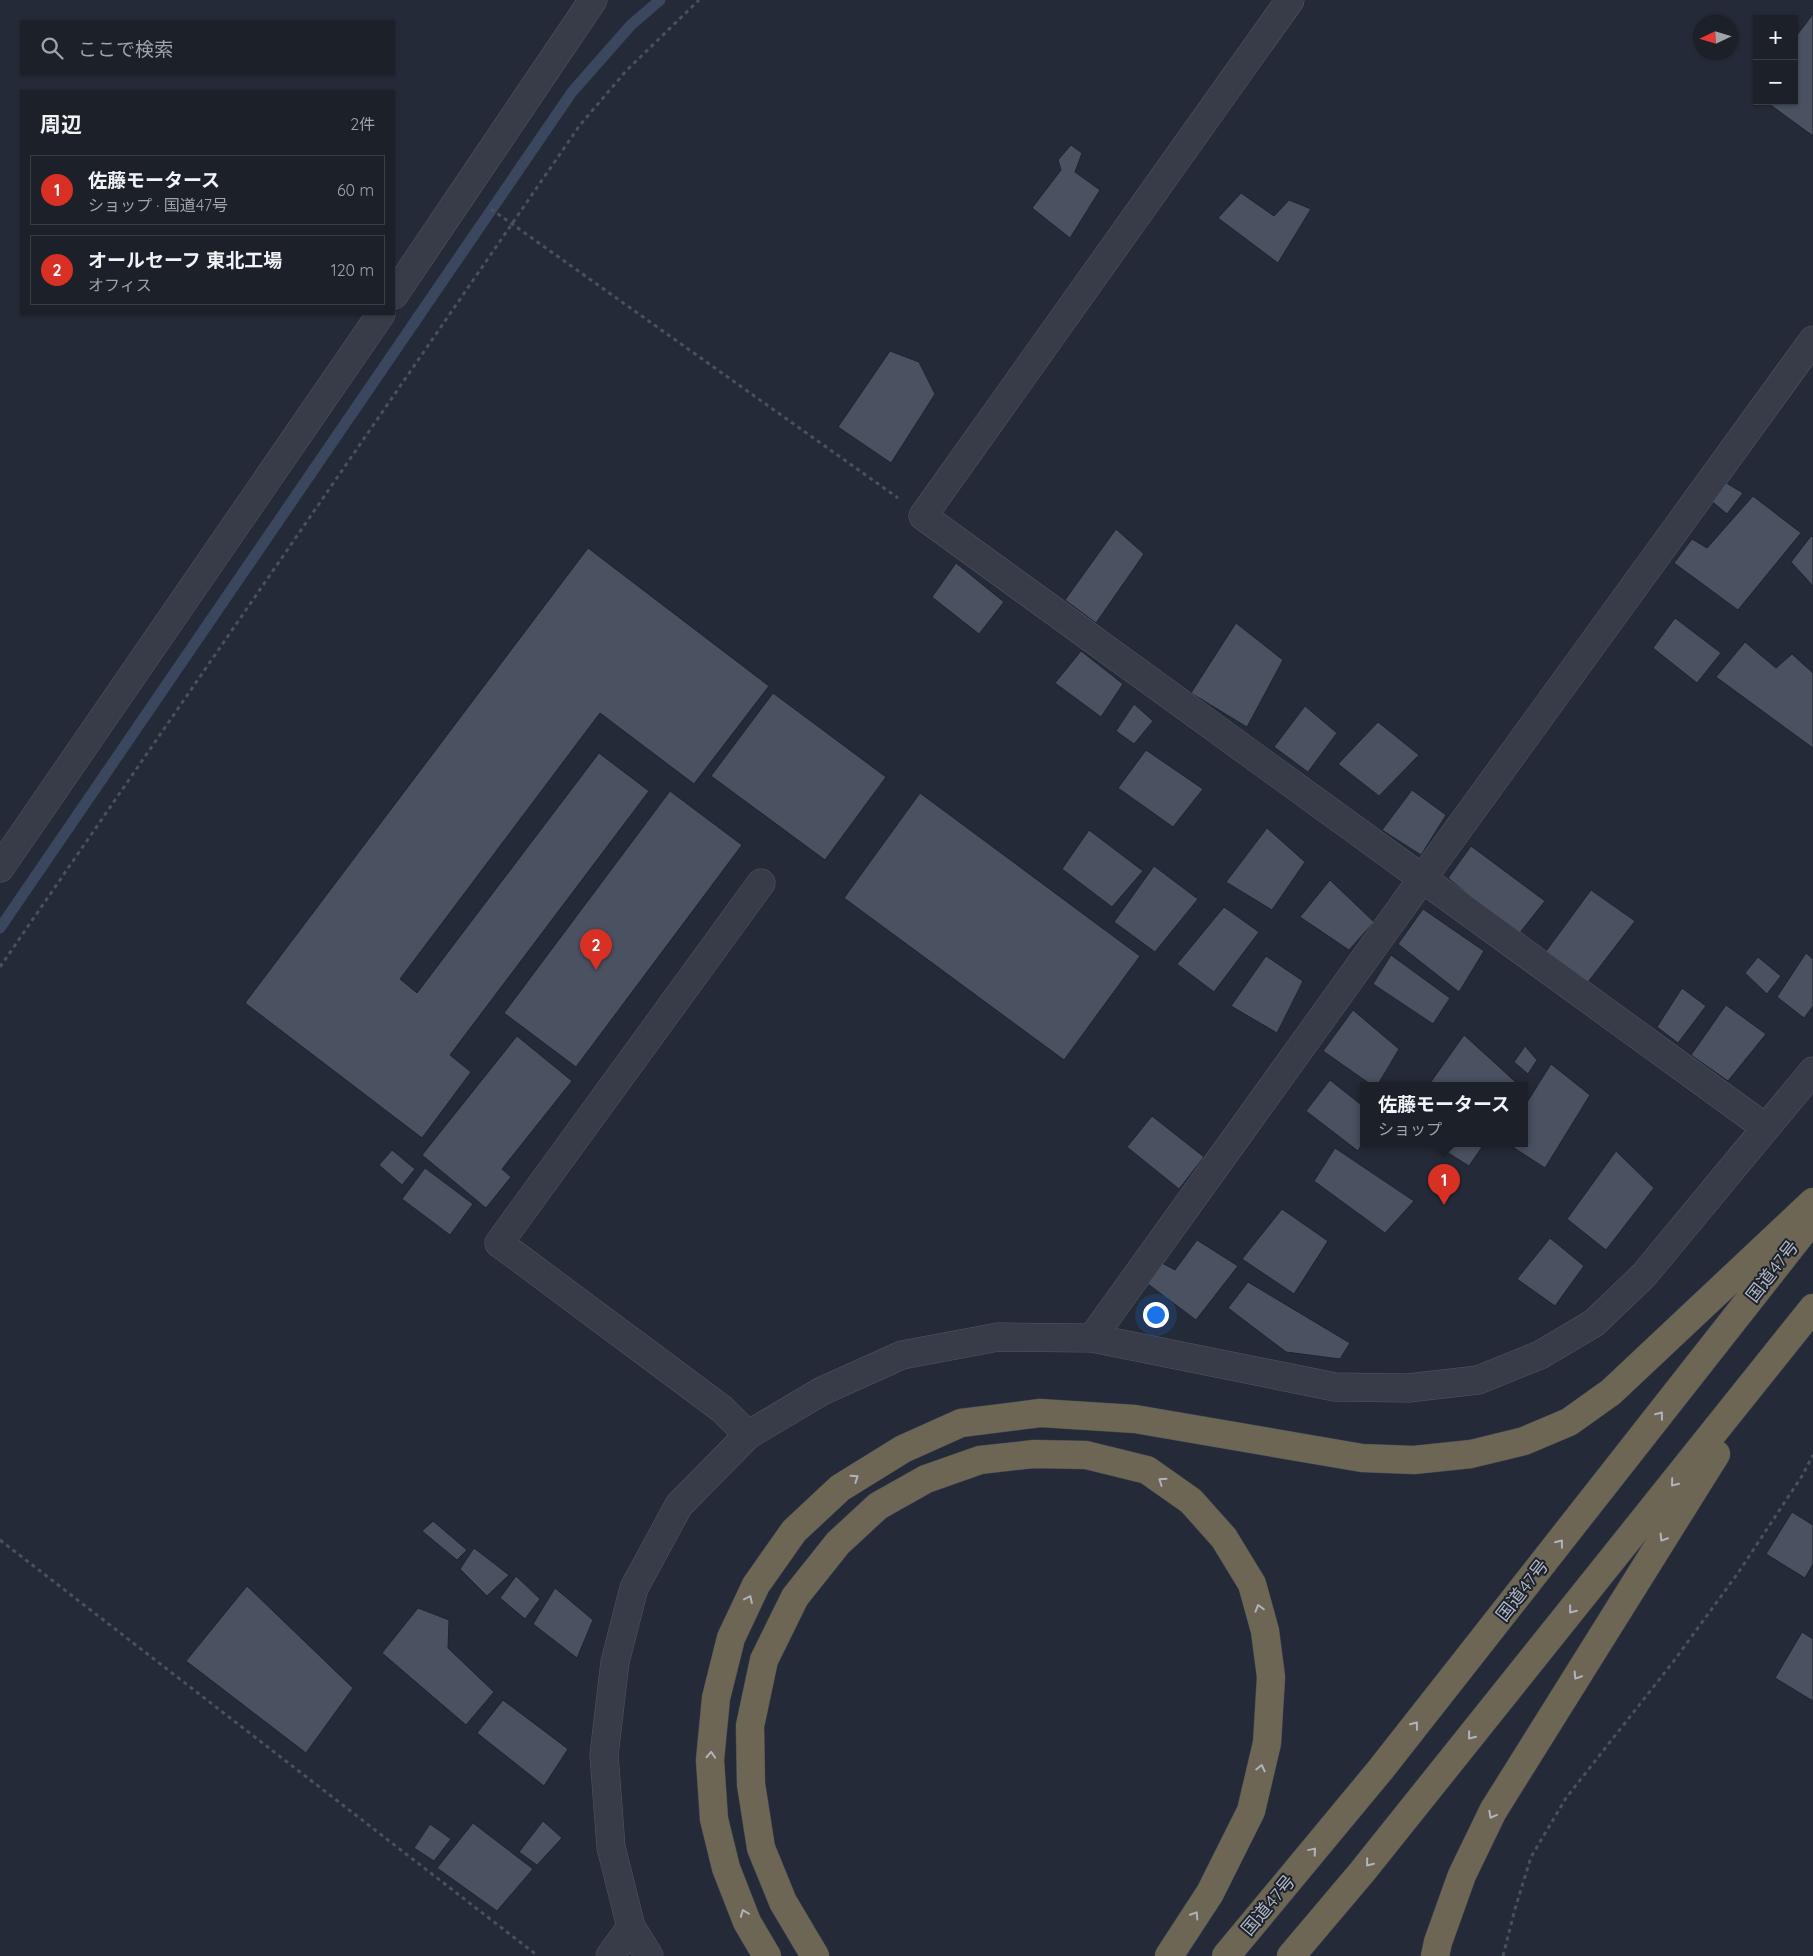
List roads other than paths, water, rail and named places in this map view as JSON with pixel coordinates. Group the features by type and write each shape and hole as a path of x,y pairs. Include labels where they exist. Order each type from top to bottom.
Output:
{"highway":[{"path":"767,1956 747,1922 726,1868 714,1819 710,1760 716,1698 732,1638 756,1585 794,1531 840,1488 903,1449 960,1423 1040,1413 1135,1419 1362,1458 1414,1460 1471,1454 1524,1441 1568,1422 1611,1392 1813,1202"},
{"name":"国道47号","path":"1226,1956 1381,1769 1813,1219"},
{"path":"1291,1956 1362,1872 1813,1308"},
{"path":"1435,1956 1438,1942 1462,1875 1494,1811 1782,1348"},
{"path":"815,1956 783,1902 761,1848 751,1784 750,1726 764,1660 795,1597 838,1543 878,1506 926,1479 980,1460 1034,1454 1086,1455 1147,1470 1191,1501 1224,1538 1252,1584 1265,1631 1272,1677 1267,1743 1250,1811 1210,1893 1169,1956"}],"street":[{"path":"395,294 593,0"},
{"path":"1290,0 922,516 1766,1128"},
{"path":"0,868 380,315"},
{"path":"1092,1338 1813,340"},
{"path":"748,1435 722,1409 499,1244 761,883"},
{"path":"649,1956 630,1927 611,1847 604,1755 615,1662 634,1588 679,1505 748,1435 822,1391 902,1355 998,1337 1092,1338 1335,1387 1408,1388 1478,1380 1540,1355 1594,1323 1644,1275 1813,1071"},
{"path":"610,1956 630,1927"}],"waterway":[{"path":"0,928 572,92 631,25 660,0"}],"place":[{"name":"オールセーフ 東北工場","path":"596,970"},
{"name":"佐藤モータース","path":"1444,1205"}]}
